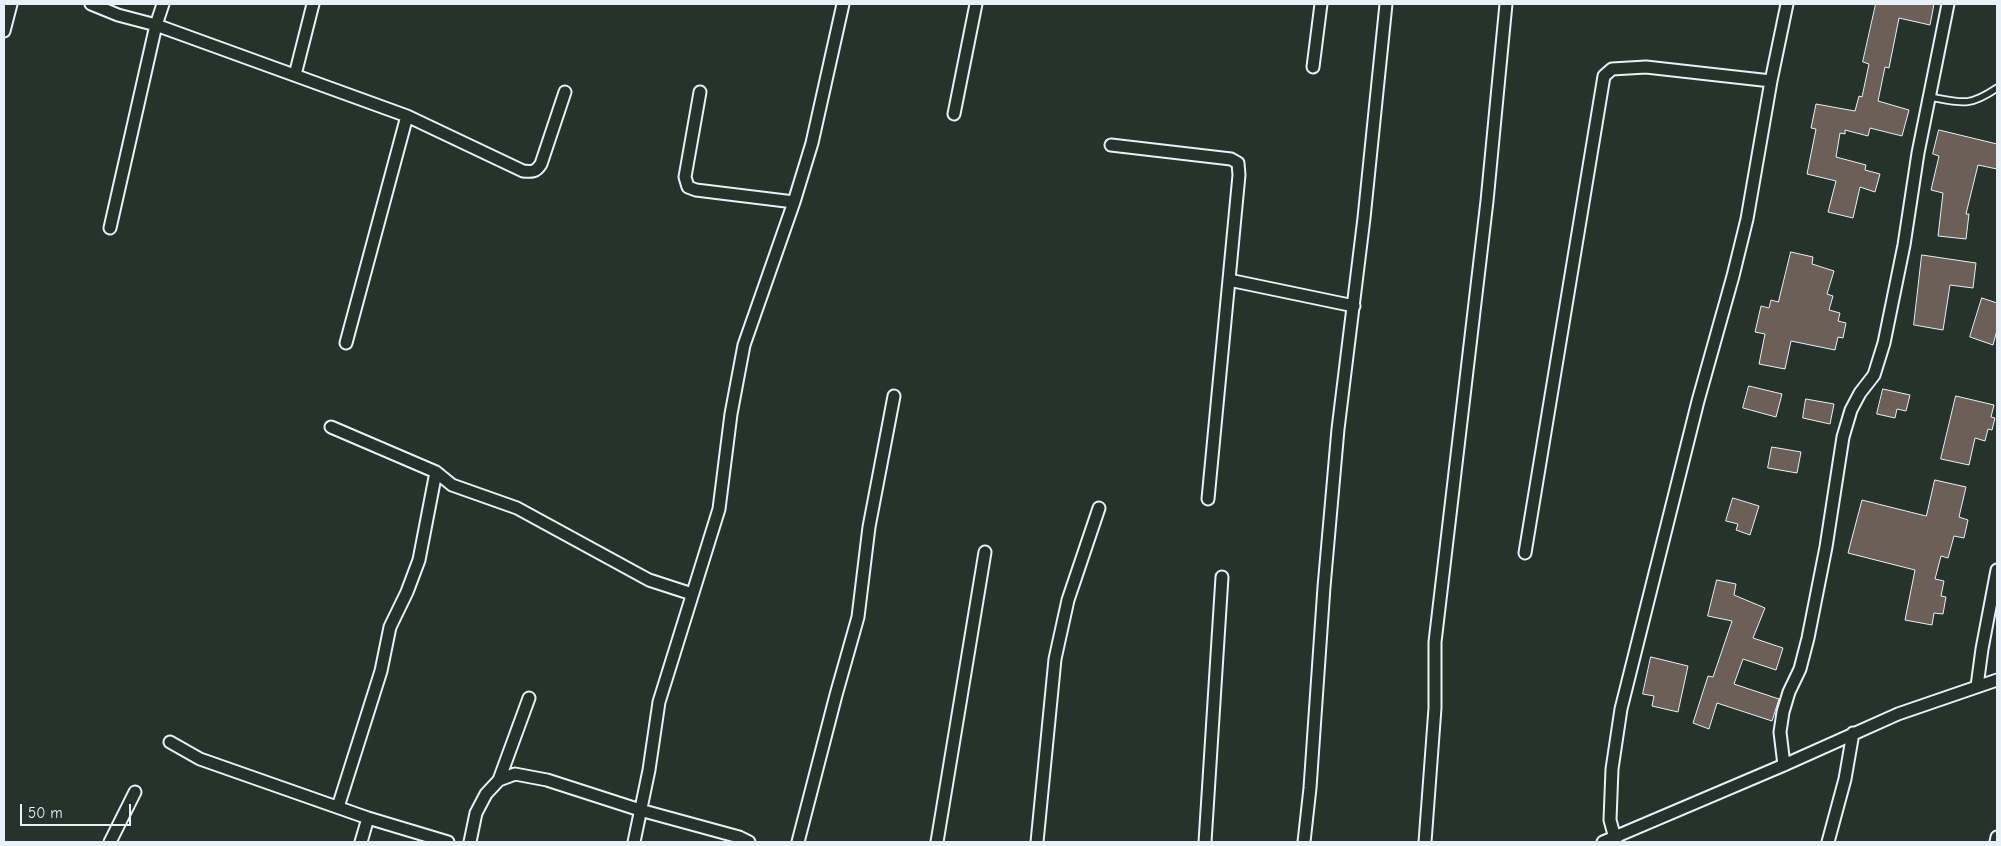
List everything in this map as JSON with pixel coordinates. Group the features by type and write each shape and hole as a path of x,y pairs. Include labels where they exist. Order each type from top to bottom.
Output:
{"street":[{"path":"4,31 11,4"},
{"path":"91,4 118,15 156,25 407,116 523,171 532,172 537,170 541,164 565,92"},
{"path":"110,228 156,25 163,4"},
{"path":"295,75 313,4"},
{"path":"634,842 659,702 719,509 731,414 744,344 794,202 812,143 843,4"},
{"path":"954,114 976,4"},
{"path":"1313,67 1321,4"},
{"path":"1304,842 1310,788 1324,587 1338,429 1354,306 1386,4"},
{"path":"1425,842 1435,708 1436,642 1487,201 1506,4"},
{"path":"1615,840 1610,820 1612,769 1621,709 1698,401 1747,219 1771,81 1787,4"},
{"path":"1784,765 1780,732 1783,712 1789,692 1800,670 1808,638 1826,547 1843,437 1851,410 1860,393 1874,375 1884,343 1904,245 1918,153 1948,4"},
{"path":"1525,553 1604,76 1612,69 1646,67 1771,81"},
{"path":"700,92 685,177 688,187 696,190 794,202"},
{"path":"346,343 407,116"},
{"path":"1111,145 1231,159 1238,163 1239,175 1208,499"},
{"path":"1229,280 1354,306"},
{"path":"798,842 858,617 869,527 894,396"},
{"path":"331,427 436,472 452,485 517,508 650,580 692,594"},
{"path":"338,807 381,671 390,627 420,560 436,472"},
{"path":"1037,842 1056,659 1068,600 1099,508"},
{"path":"937,842 985,552"},
{"path":"1977,686 1982,648 1997,570"},
{"path":"1205,842 1222,577"},
{"path":"1603,842 1615,840 1898,714 1997,680"},
{"path":"470,842 476,813 486,794 499,780 529,698"},
{"path":"1828,842 1845,779 1853,733"},
{"path":"170,742 200,759 368,818 448,842"},
{"path":"499,780 514,774 547,780 640,810 739,837 750,842"},
{"path":"110,842 136,792"},
{"path":"361,842 368,818"},
{"path":"1996,842 1997,837"}],"lane":[{"path":"1930,97 1967,102 1980,99 1997,88"}],"building":[{"path":"1876,4 1934,4 1930,25 1899,18 1889,68 1885,67 1878,101 1909,110 1902,136 1870,128 1868,136 1845,130 1845,134 1840,133 1836,157 1866,165 1865,170 1880,174 1875,192 1860,187 1853,218 1828,212 1836,181 1807,174 1816,129 1811,128 1816,104 1855,111 1859,96 1862,97 1869,64 1863,62"},
{"path":"1939,130 1997,144 1997,169 1978,165 1966,214 1969,214 1966,239 1938,236 1943,193 1931,190 1939,156 1933,154"},
{"path":"1791,252 1813,257 1812,264 1834,271 1827,294 1833,296 1829,310 1840,313 1838,321 1846,323 1843,338 1838,337 1835,350 1791,341 1785,369 1759,364 1765,334 1755,332 1761,306 1769,308 1771,300 1778,302"},
{"path":"1922,255 1976,263 1973,288 1950,285 1943,330 1914,325"},
{"path":"1982,298 1997,303 1997,330 1993,345 1970,337"},
{"path":"1749,386 1782,394 1776,417 1743,408"},
{"path":"1883,389 1910,395 1906,411 1897,409 1895,418 1877,414"},
{"path":"1956,396 1994,405 1991,417 1995,418 1992,430 1988,429 1985,441 1975,438 1969,465 1941,459"},
{"path":"1806,399 1834,404 1830,424 1803,418"},
{"path":"1772,447 1801,452 1797,473 1768,468"},
{"path":"1935,480 1966,487 1959,517 1968,520 1964,538 1954,536 1948,558 1941,556 1935,579 1944,581 1941,596 1946,597 1943,614 1934,613 1932,625 1905,620 1915,570 1848,553 1862,500 1926,516"},
{"path":"1733,498 1759,506 1750,535 1736,530 1738,524 1726,521"},
{"path":"1717,580 1736,584 1734,595 1765,608 1753,638 1783,648 1776,670 1743,659 1734,684 1779,699 1772,721 1717,703 1709,729 1693,723 1708,676 1713,677 1732,621 1708,616"},
{"path":"1651,657 1688,666 1678,712 1652,706 1654,696 1643,694"}]}
